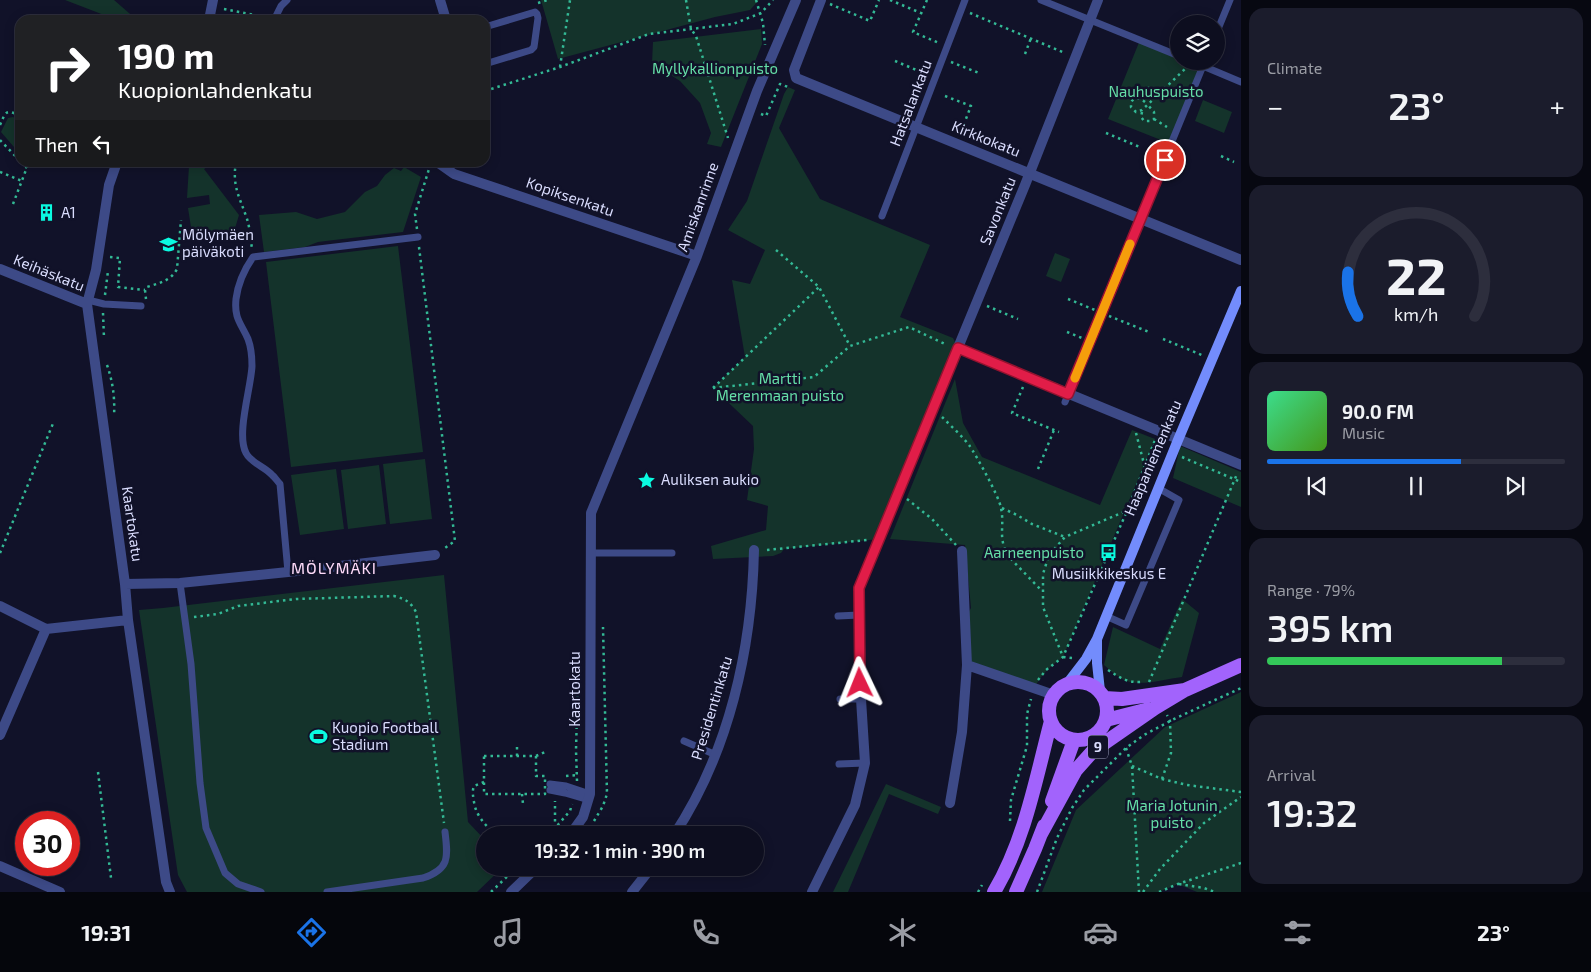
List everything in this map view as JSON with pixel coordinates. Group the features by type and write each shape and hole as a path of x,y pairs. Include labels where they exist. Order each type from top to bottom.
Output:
{"main road":[{"name":"Haapaniemenkatu","path":"1066,685 1086,659 1097,639 1241,291"},
{"name":"Haapaniemenkatu","path":"1097,639 1097,662 1102,694"},
{"name":"9","path":"1106,720 1158,702 1241,665"},
{"name":"9","path":"1066,685 1080,682 1087,683 1102,694 1122,700 1158,702"},
{"path":"989,888 1014,851 1027,813 1051,721 1049,706 1058,690 1066,685"},
{"name":"9","path":"1051,721 1058,732 1074,740 1084,740 1095,735 1106,720 1107,711 1102,694"},
{"name":"9","path":"1041,834 1076,770 1085,759 1101,744 1158,702"},
{"name":"9","path":"1016,892 1041,834 1074,740"}],"street":[{"path":"210,15 213,0"},
{"path":"440,0 444,15"},
{"name":"Amiskanrinne","path":"590,538 591,513 697,256 758,91 796,0"},
{"name":"Savonkatu","path":"812,892 855,805 865,763 861,700 859,588 933,409 954,347 1030,174 1098,0"},
{"name":"Kirkkokatu","path":"825,2 794,70 796,78 1241,260"},
{"name":"Kaartokatu","path":"116,167 109,185 96,270 88,302 125,584 128,620 166,882 170,892"},
{"name":"Kopiksenkatu","path":"436,167 697,256"},
{"name":"Keihäskatu","path":"0,269 88,302"},
{"path":"954,347 1066,398 1241,465"},
{"name":"Kaartokatu","path":"577,826 584,817 590,797 590,538"},
{"name":"Presidentinkatu","path":"680,826 689,812 716,755 741,671 753,582 754,550"},
{"path":"950,803 962,732 967,665 962,551"},
{"path":"125,584 180,583 435,555"},
{"path":"0,606 46,630 128,620"},
{"path":"0,735 46,630"},
{"path":"967,665 1054,695"},
{"path":"0,866 60,892"},
{"path":"511,892 528,876"},
{"path":"632,892 645,876"}],"lane":[{"path":"277,15 287,0"},
{"name":"Hatsalankatu","path":"882,216 965,0"},
{"path":"1041,0 1170,52"},
{"path":"1224,15 1230,0"},
{"path":"490,26 535,12 538,14 534,47 531,50 490,62"},
{"path":"1066,398 1202,70"},
{"path":"1216,70 1241,82"},
{"path":"288,572 280,484 272,474 246,454 243,443 242,427 251,382 252,364 248,339 236,316 238,287 244,270 253,257 418,237"},
{"path":"88,302 141,306"},
{"path":"1106,616 1126,625 1179,500 1158,488"},
{"path":"590,553 672,553"},
{"path":"180,583 191,664 200,783 206,828 225,873 238,884 261,892"},
{"path":"838,616 859,615"},
{"path":"840,699 861,700"},
{"path":"684,741 716,755"},
{"path":"839,764 865,763"},
{"path":"550,787 566,786 590,797"},
{"path":"327,892 423,878 435,874 444,863 448,853 446,832"}],"path":[{"path":"533,5 548,0"},
{"path":"560,67 570,0"},
{"path":"686,0 690,29 696,36 728,139"},
{"path":"756,0 761,13 765,48"},
{"path":"490,89 560,67 650,34 732,24 761,13 773,0"},
{"path":"825,2 870,21 879,0"},
{"path":"890,0 921,13"},
{"path":"927,0 913,32 948,47"},
{"path":"224,9 251,15"},
{"path":"962,9 1065,52"},
{"path":"1025,54 1031,38"},
{"path":"943,59 979,73"},
{"path":"895,61 936,78"},
{"path":"1146,102 1137,98 1131,102 1131,107 1134,111 1142,110 1184,70"},
{"path":"761,114 766,116 780,84 788,87"},
{"path":"1153,100 1156,96 1152,88 1144,90 1142,94 1154,112 1154,119"},
{"path":"945,96 971,106 960,134"},
{"path":"1142,110 1141,115 1144,121 1151,122 1154,119"},
{"path":"0,125 5,113 10,111 15,114"},
{"path":"1154,119 1176,132"},
{"path":"1106,133 1142,148"},
{"path":"0,140 15,156"},
{"path":"1220,156 1234,162"},
{"path":"235,167 236,191 247,218 253,257"},
{"path":"432,167 429,168 415,214 455,541 435,555"},
{"path":"13,204 27,168"},
{"path":"0,172 22,182"},
{"path":"104,346 104,304 110,257 120,258 118,287 145,290 147,287 169,280 177,269 181,220"},
{"path":"776,250 818,288 850,346"},
{"path":"818,288 713,388 814,377 850,346 909,327 954,347"},
{"path":"141,306 146,306 145,290"},
{"path":"986,306 1018,320"},
{"path":"1067,332 1090,341"},
{"path":"1163,339 1205,357"},
{"path":"106,362 111,375 115,399 114,417"},
{"path":"1023,385 1012,413 1060,432"},
{"path":"933,409 970,446 1002,508 1002,543 1005,550 1009,557 1042,591"},
{"path":"0,553 54,421"},
{"path":"1038,469 1054,430"},
{"path":"1132,430 1142,434"},
{"path":"1136,432 1145,466"},
{"path":"1010,822 1011,800 1027,746 1027,714 1034,689 1046,670 1063,657 1145,466 1155,439 1149,437"},
{"path":"1152,445 1241,482"},
{"path":"1162,779 1171,753 1170,721 1158,702 1149,682 1241,465"},
{"path":"907,498 932,519 962,551"},
{"path":"1002,508 1017,514 1032,524 1065,537"},
{"path":"1063,657 1042,607 1044,574 1048,558 1065,537 1127,510"},
{"path":"767,550 879,539"},
{"path":"185,618 218,614 238,606 296,598 394,596 405,598 412,603 416,612 446,832"},
{"path":"1063,657 1086,659"},
{"path":"1097,662 1124,680 1149,682"},
{"path":"1037,892 1072,808 1084,790 1126,748 1144,735 1170,721 1241,688"},
{"path":"517,746 517,756"},
{"path":"1126,748 1132,766 1141,892"},
{"path":"570,750 576,750"},
{"path":"536,756 536,776 545,776 545,794 484,794 484,756 536,756 545,752"},
{"path":"1132,766 1162,779 1187,785 1241,792"},
{"path":"98,772 111,878"},
{"path":"484,782 474,786 473,790 476,811 487,826"},
{"path":"522,794 522,804"},
{"path":"1141,892 1204,823 1241,797"},
{"path":"550,812 555,812"},
{"path":"1159,892 1241,863"},
{"path":"106,870 110,869"},
{"path":"492,892 508,876"},
{"path":"1178,884 1204,888 1215,892"},
{"path":"978,892 989,888"}],"green space":[{"path":"65,0 114,0 131,15 104,15"},
{"name":"Myllykallionpuisto","path":"541,0 759,0 750,10 715,17 558,59"},
{"name":"Myllykallionpuisto","path":"761,29 762,44 721,147 707,144 711,133 700,103 680,81 652,63 653,42"},
{"name":"Nauhuspuisto","path":"1140,40 1170,52 1170,70 1201,70 1171,144 1108,119"},
{"name":"Martti Merenmaan puisto","path":"788,87 795,90 779,128 820,199 930,245 900,317 953,338 958,348 879,539 784,549 781,553 773,556 713,559 711,546 766,530 768,506 747,500 754,449 753,426 713,388 745,357 732,280 750,284 765,250 728,230 747,201"},
{"path":"1203,100 1232,112 1224,133 1195,121"},
{"path":"8,118 15,118 15,148 1,132"},
{"path":"189,167 207,167 204,169 239,215 233,235 193,240 188,208 210,204 209,195 187,198"},
{"path":"404,167 421,177 403,232 318,242 305,247 264,252 259,215 296,212 317,219 345,212 365,192 377,186 385,175 394,168 401,171"},
{"path":"398,246 423,452 291,467 266,262"},
{"path":"1055,253 1070,259 1061,282 1046,276"},
{"name":"Aarneenpuisto","path":"955,379 963,423 982,457 1100,505 1132,430 1155,439 1063,657 1046,671 1034,689 967,665 966,616 971,608 965,545 890,539"},
{"path":"1180,446 1241,472 1241,507 1173,478"},
{"path":"425,459 432,519 390,524 383,464"},
{"path":"379,465 386,524 348,529 341,470"},
{"path":"336,469 344,529 300,535 291,475"},
{"name":"Kuopio Football Stadium","path":"444,575 468,822 476,830 476,876 494,876 477,892 187,892 178,875 139,610"},
{"path":"1182,599 1199,613 1182,677 1136,683 1126,681 1104,665 1113,627 1160,649"},
{"name":"Maria Jotunin puisto","path":"1241,692 1241,892 1197,892 1178,884 1159,892 1042,892 1076,810 1165,727"},
{"path":"886,784 941,807 938,814 889,794 848,892 833,892"}],"slow traffic":[{"path":"1075,378 1130,244"}],"place":[{"name":"A1","path":"47,213"},
{"name":"Mölymäen päiväkoti","path":"168,244"},
{"name":"Auliksen aukio","path":"647,480"},
{"name":"Musiikkikeskus E","path":"1109,553"},
{"name":"Kuopio Football Stadium","path":"318,737"}],"district":[{"name":"MÖLYMÄKI","path":"334,568"}],"route":[{"path":"860,683 859,588 958,348 1068,394 1165,160"}]}
